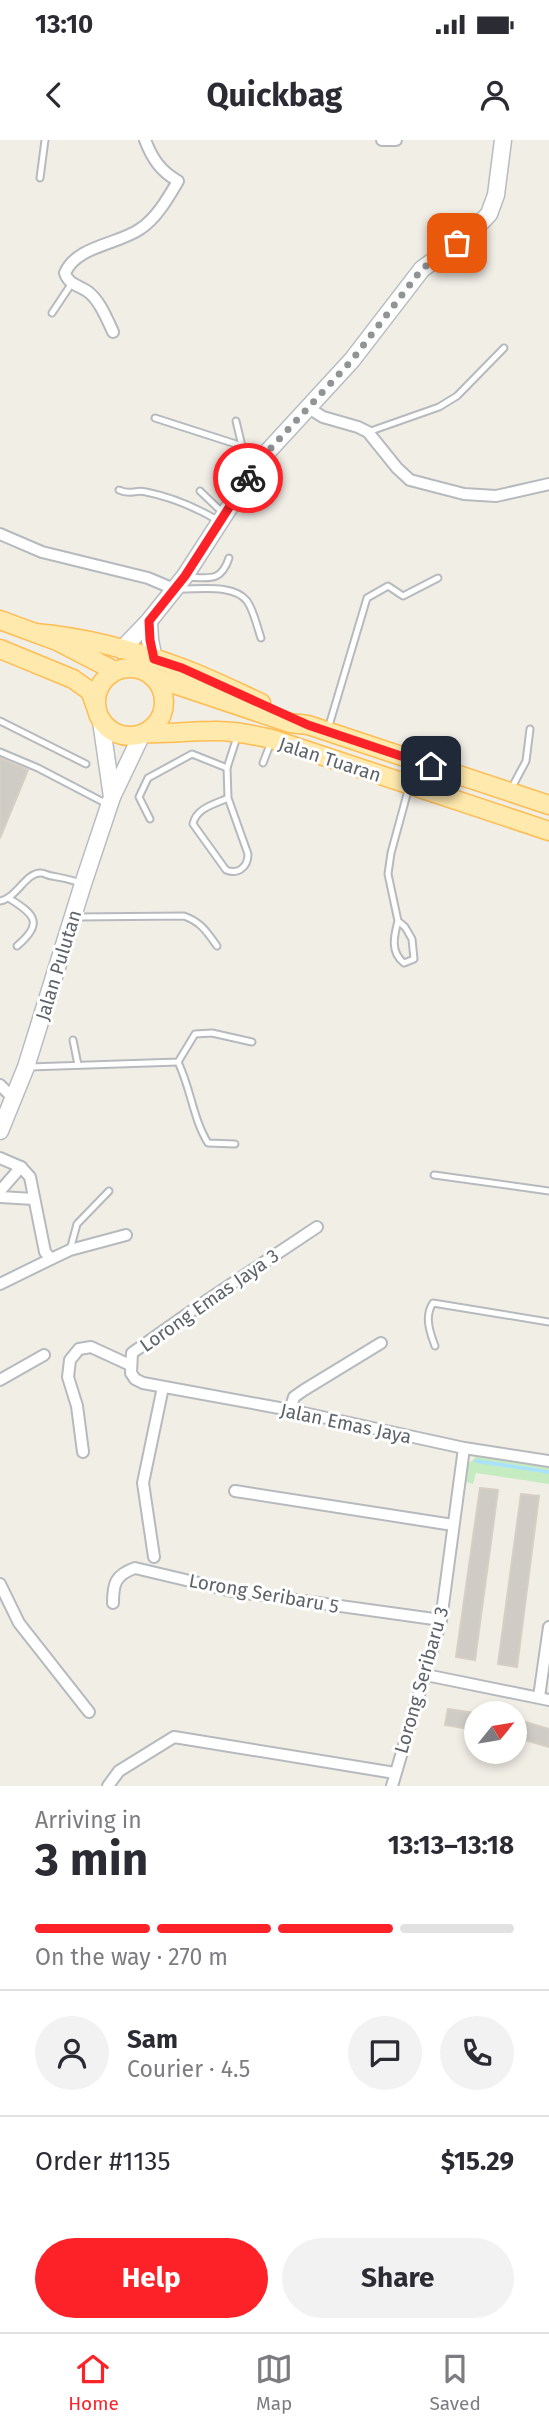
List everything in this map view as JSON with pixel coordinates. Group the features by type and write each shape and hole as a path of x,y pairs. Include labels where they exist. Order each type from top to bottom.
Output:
{"main road":[{"path":"0,620 57,641 115,671 153,668"},
{"path":"0,649 73,679 90,691 100,718 120,735 143,734 158,723 164,707 162,691 153,668 121,650 59,635 35,633"},
{"name":"Jalan Tuaran","path":"153,668 290,723 308,725 549,805"},
{"path":"100,718 96,701 99,689 105,679 115,671"},
{"name":"Jalan Tuaran","path":"143,734 213,730 272,739 549,831"},
{"path":"327,732 336,746 549,815"}],"street":[{"path":"113,332 92,295 72,283 65,273 68,265 87,253 144,227 178,181 162,170 152,157 145,140"},
{"path":"382,140 396,140"},
{"path":"121,650 149,621 185,576 260,460 352,360 422,269 469,235 489,214 496,195 503,140"},
{"path":"307,407 323,416 368,432 410,480 464,494 496,496 549,484"},
{"path":"0,534 42,552 137,575 174,589"},
{"path":"149,621 153,668"},
{"name":"Jalan Pulutan","path":"100,718 111,802"},
{"name":"Jalan Pulutan","path":"0,1131 26,1067 111,802 143,734"},
{"path":"0,1085 13,1098"},
{"path":"0,1158 21,1167 30,1177 45,1252 51,1259"},
{"path":"0,1191 21,1167"},
{"path":"0,1197 34,1199"},
{"name":"Lorong Emas Jaya 3","path":"143,1383 131,1373 132,1353 317,1227"},
{"path":"0,1284 70,1250 126,1235"},
{"path":"290,1410 294,1397 381,1343"},
{"path":"83,1452 77,1406 68,1377 70,1360 79,1349 91,1347 130,1365"},
{"path":"0,1380 44,1355"},
{"name":"Jalan Emas Jaya","path":"143,1383 290,1410 464,1448 549,1461"},
{"path":"154,1557 143,1483 163,1387"},
{"name":"Lorong Seribaru 3","path":"392,1786 441,1620 464,1448"},
{"path":"235,1491 453,1525"},
{"name":"Lorong Seribaru 5","path":"113,1603 113,1586 117,1578 135,1568 232,1591 441,1620"},
{"path":"0,1584 19,1623 89,1712"},
{"path":"426,1675 544,1698 549,1627"},
{"path":"108,1786 119,1771 174,1737 395,1773"}],"lane":[{"path":"40,178 45,140"},
{"path":"52,313 72,283"},
{"path":"368,432 439,407 457,396 504,348"},
{"path":"155,418 242,446 260,460"},
{"path":"236,421 242,446"},
{"path":"119,490 132,494 142,490 222,517"},
{"path":"200,491 222,517"},
{"path":"185,576 217,577 224,572 229,558"},
{"path":"327,732 368,598 388,586 402,596 438,578"},
{"path":"174,589 214,589 240,594 248,602 261,638"},
{"path":"0,721 86,764"},
{"path":"509,792 526,761 530,729"},
{"path":"228,798 200,811 194,817 193,824 226,870 234,872 246,865 248,855 228,798 227,768 239,732"},
{"path":"263,763 272,739"},
{"path":"0,752 111,802"},
{"path":"150,819 139,797 148,778 192,754 227,768"},
{"path":"398,921 412,939 414,952 414,959 404,963 395,952 394,940 398,921 388,874 396,832 410,785"},
{"path":"0,901 10,899 33,874 65,877 83,884"},
{"path":"10,899 30,912 33,920 34,928 30,935 17,946"},
{"path":"73,917 184,916 196,920 204,927 217,946"},
{"path":"178,1062 195,1034 212,1034 251,1042"},
{"path":"73,1040 78,1065"},
{"path":"26,1067 178,1062"},
{"path":"178,1062 190,1092 198,1127 208,1143 234,1144"},
{"path":"434,1175 549,1191"},
{"path":"70,1250 77,1224 110,1191"},
{"path":"435,1346 428,1329 429,1308 433,1303 549,1322"}],"green space":[{"path":"477,1456 549,1467 549,1484 476,1473 473,1484 466,1482 468,1464"}],"building":[{"path":"0,758 28,770 0,838"},
{"path":"480,1488 498,1490 475,1660 456,1657"},
{"path":"521,1494 539,1496 517,1667 498,1664"},
{"path":"448,1709 464,1711 464,1728 445,1725"},
{"path":"527,1722 549,1729 549,1747 527,1741"}],"waterway":[{"path":"476,1461 549,1472"}],"way so far":[{"path":"248,478 260,460 352,360 422,269 457,243"}],"route":[{"path":"248,478 185,576 149,621 154,659 182,668 308,725 431,766"}]}
